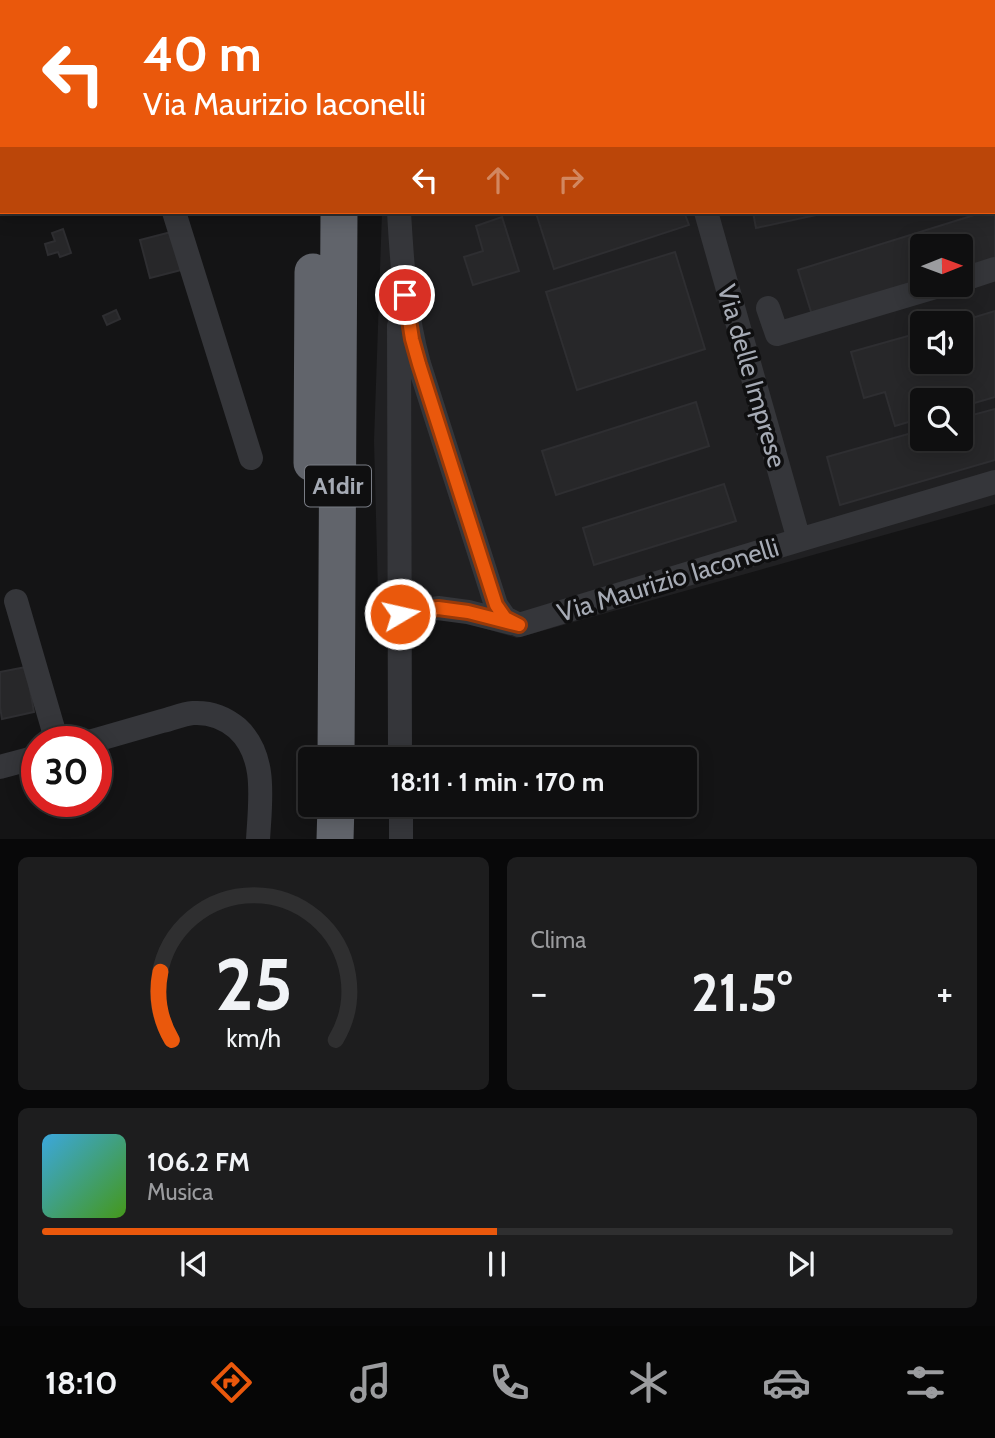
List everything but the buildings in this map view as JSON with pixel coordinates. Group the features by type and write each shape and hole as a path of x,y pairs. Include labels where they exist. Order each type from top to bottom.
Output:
{"highway":[{"name":"A1dir","path":"310,747 313,214"},
{"name":"A1dir","path":"336,747 339,214"},
{"path":"310,817 310,839"},
{"path":"335,839 336,817"}],"street":[{"path":"175,214 251,458"},
{"path":"399,214 400,747"},
{"path":"399,214 402,276 412,339 419,364 496,605 505,618 519,625"},
{"name":"Via delle Imprese","path":"707,214 799,540"},
{"path":"973,276 995,269"},
{"path":"768,308 777,334 910,295"},
{"name":"Via Maurizio Iaconelli","path":"519,625 995,482"},
{"path":"16,601 52,726"},
{"path":"400,614 438,608 468,612 519,625"},
{"path":"112,735 191,713 210,714 228,720 244,734 253,749 259,769 261,793 258,839"},
{"path":"0,767 21,761"},
{"path":"401,817 401,839"}],"shaded area":[{"path":"382,214 995,214 995,504 517,638 456,620 424,619 379,631 374,441"}],"route":[{"path":"400,614 438,608 468,612 519,625 505,618 496,605 419,364 405,295"}]}
